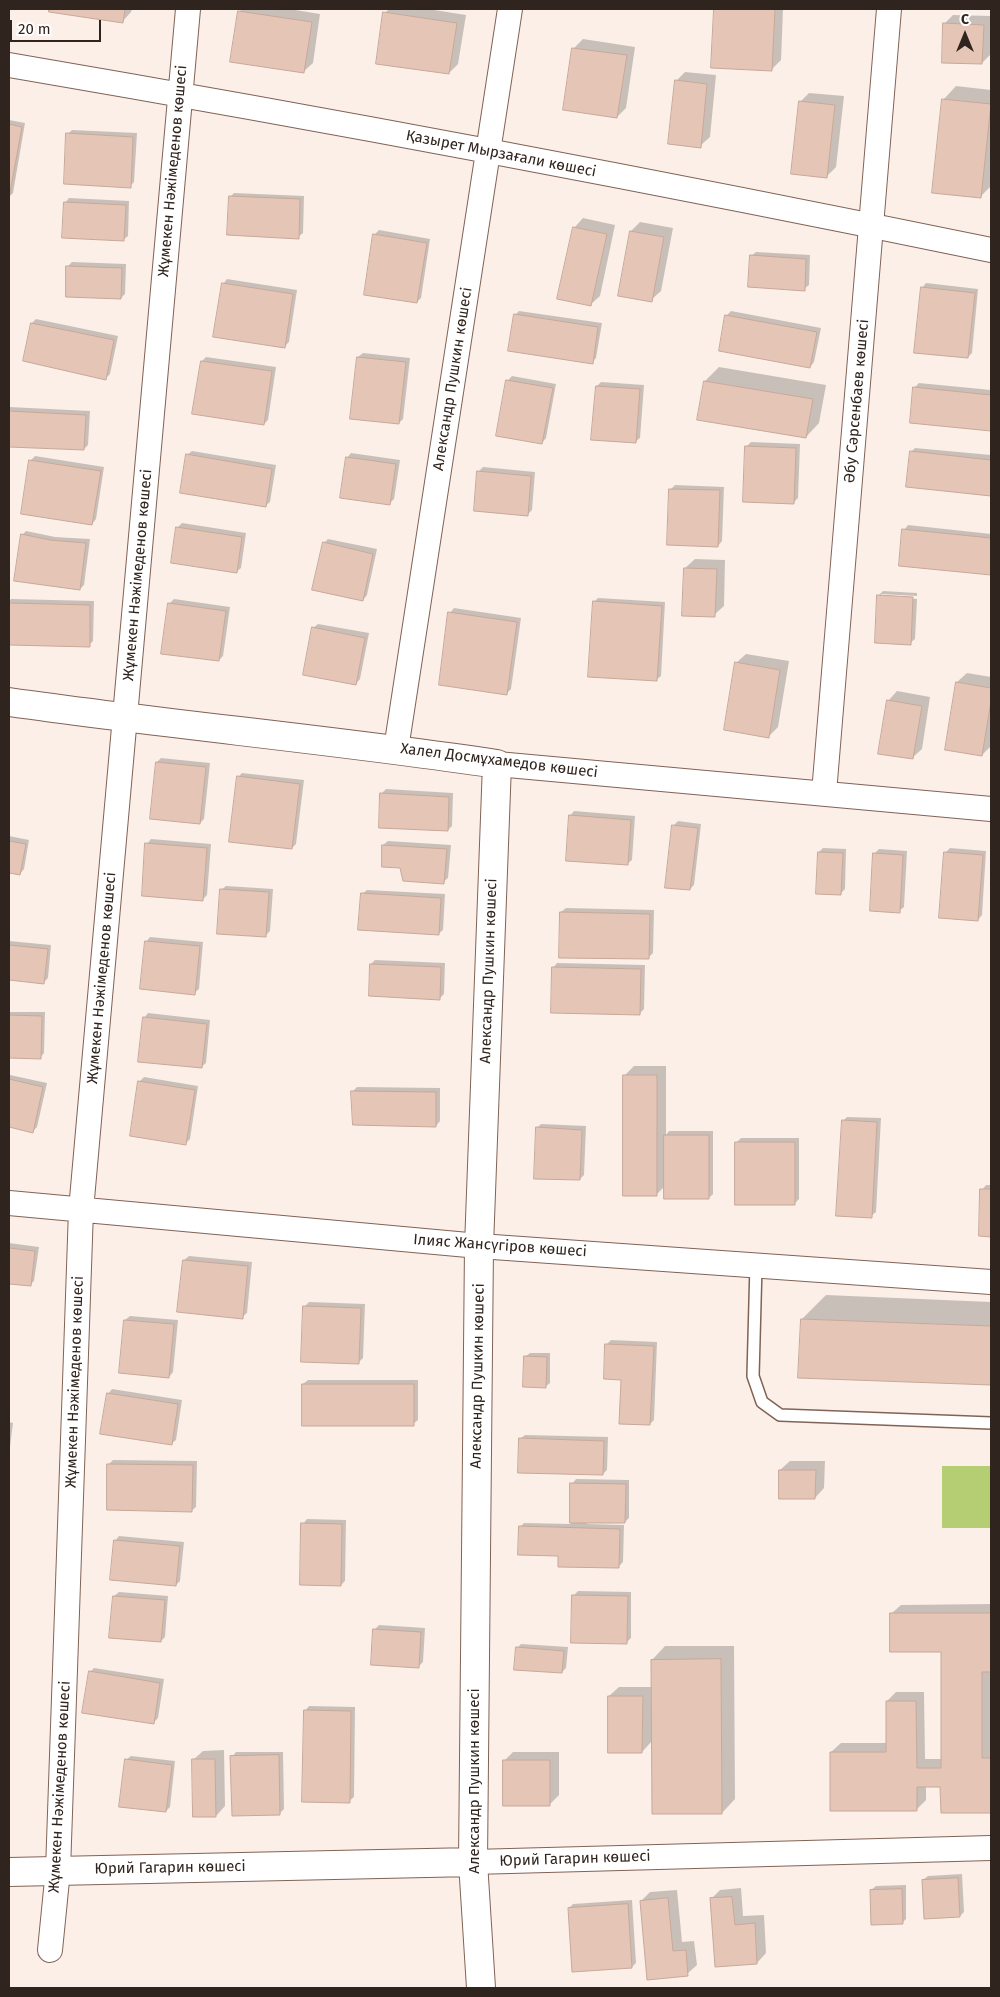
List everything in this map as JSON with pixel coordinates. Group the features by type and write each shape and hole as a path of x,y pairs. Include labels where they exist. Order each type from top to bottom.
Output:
{"street":[{"name":"Жұмекен Нәжімеденов көшесі","path":"50,1950 58,1870 81,1210 188,9"},
{"name":"Александр Пушкин көшесі","path":"396,749 510,9"},
{"name":"Әбу Сәрсенбаев көшесі","path":"824,793 889,9"},
{"name":"Қазырет Мырзағали көшесі","path":"9,65 179,94 488,152 872,225 991,250"},
{"name":"Халел Досмұхамедов көшесі","path":"9,702 126,718 396,749 497,764 991,809"},
{"name":"Александр Пушкин көшесі","path":"481,1988 473,1862 479,1246 497,764"},
{"name":"Ілияс Жансүгіров көшесі","path":"9,1203 479,1246 991,1282"},
{"name":"Юрий Гагарин көшесі","path":"9,1872 991,1848"}],"lane":[{"path":"756,1265 753,1376 762,1402 780,1415 991,1423"}],"green space":[{"path":"942,1466 991,1466 991,1528 942,1528"}],"building":[{"path":"49,9 125,9 123,23 49,12"},
{"path":"714,9 775,9 772,71 711,68"},
{"path":"238,11 312,22 304,73 230,62"},
{"path":"383,12 457,23 449,74 376,64"},
{"path":"943,23 984,25 982,64 942,63"},
{"path":"572,48 627,55 617,118 563,110"},
{"path":"675,80 707,84 701,148 668,144"},
{"path":"942,99 991,104 981,198 932,193"},
{"path":"799,101 835,105 827,178 791,174"},
{"path":"9,124 22,127 9,198"},
{"path":"66,133 133,137 131,188 64,184"},
{"path":"229,196 300,199 299,239 227,235"},
{"path":"64,202 126,205 124,241 62,238"},
{"path":"573,227 607,234 591,306 557,299"},
{"path":"630,231 664,237 652,302 618,296"},
{"path":"373,234 427,243 417,303 364,295"},
{"path":"750,255 806,259 805,291 748,287"},
{"path":"66,266 122,268 121,299 66,297"},
{"path":"222,283 293,294 285,348 213,337"},
{"path":"921,287 975,293 968,358 914,353"},
{"path":"514,314 598,327 593,364 508,351"},
{"path":"725,315 817,332 810,368 719,351"},
{"path":"31,323 114,340 106,380 23,361"},
{"path":"357,357 406,362 399,424 350,419"},
{"path":"201,361 272,371 264,425 192,414"},
{"path":"506,380 553,388 542,444 496,436"},
{"path":"704,381 813,399 806,438 697,420"},
{"path":"596,386 640,389 636,443 591,440"},
{"path":"913,387 991,395 991,431 910,423"},
{"path":"9,411 86,415 84,450 9,447"},
{"path":"745,446 796,448 794,504 743,502"},
{"path":"910,451 991,460 991,496 906,487"},
{"path":"186,454 272,469 266,507 180,493"},
{"path":"346,457 396,464 390,505 340,498"},
{"path":"29,460 101,471 92,525 21,514"},
{"path":"477,471 531,476 528,516 474,511"},
{"path":"669,489 720,490 718,547 667,545"},
{"path":"176,527 242,537 237,573 171,563"},
{"path":"902,529 991,538 991,575 899,566"},
{"path":"21,534 50,540 86,543 80,590 14,581"},
{"path":"323,542 373,554 363,601 312,590"},
{"path":"684,568 717,569 715,617 682,616"},
{"path":"877,595 913,597 911,645 875,643"},
{"path":"593,601 662,606 657,681 588,677"},
{"path":"9,603 90,605 90,647 9,645"},
{"path":"168,603 226,611 219,661 161,654"},
{"path":"448,612 517,622 507,695 439,685"},
{"path":"312,627 365,638 356,685 303,675"},
{"path":"735,662 780,670 769,738 724,730"},
{"path":"956,682 991,688 991,701 982,756 945,750"},
{"path":"887,700 922,706 913,759 878,754"},
{"path":"156,762 206,767 200,824 150,819"},
{"path":"237,776 300,784 292,849 229,842"},
{"path":"380,793 449,797 448,831 379,828"},
{"path":"569,815 631,820 628,865 566,861"},
{"path":"672,825 698,828 690,890 665,888"},
{"path":"9,841 26,844 20,875 9,873"},
{"path":"145,843 207,848 203,901 142,896"},
{"path":"382,845 447,849 444,884 403,881 400,868 382,867"},
{"path":"818,852 843,853 841,895 816,894"},
{"path":"944,852 983,855 978,921 939,918"},
{"path":"873,853 903,855 900,913 870,911"},
{"path":"220,889 269,892 266,937 217,934"},
{"path":"361,893 441,898 439,935 358,930"},
{"path":"560,912 650,914 649,959 559,958"},
{"path":"145,941 200,946 195,995 140,989"},
{"path":"9,945 48,949 44,984 9,980"},
{"path":"370,964 441,967 440,1000 369,996"},
{"path":"552,967 641,969 640,1015 551,1013"},
{"path":"9,1015 42,1016 41,1059 9,1058"},
{"path":"143,1017 207,1024 202,1068 138,1062"},
{"path":"623,1075 657,1075 657,1196 623,1196"},
{"path":"9,1079 43,1087 33,1133 9,1127"},
{"path":"138,1081 195,1090 186,1145 130,1136"},
{"path":"351,1091 436,1092 436,1127 353,1125"},
{"path":"842,1120 877,1122 872,1218 836,1216"},
{"path":"536,1127 582,1130 580,1180 534,1179"},
{"path":"664,1135 709,1135 709,1199 664,1199"},
{"path":"735,1142 795,1142 795,1205 735,1205"},
{"path":"980,1189 991,1189 991,1237 979,1236"},
{"path":"9,1248 35,1251 31,1286 9,1284"},
{"path":"183,1260 248,1266 243,1319 177,1312"},
{"path":"303,1306 361,1308 359,1364 301,1362"},
{"path":"801,1319 991,1326 991,1385 798,1378"},
{"path":"124,1320 174,1324 169,1378 119,1373"},
{"path":"605,1344 654,1346 650,1425 619,1424 621,1380 604,1379"},
{"path":"524,1356 547,1357 546,1388 523,1387"},
{"path":"302,1384 414,1384 414,1426 302,1426"},
{"path":"107,1393 178,1404 172,1445 100,1434"},
{"path":"519,1438 604,1441 603,1475 518,1473"},
{"path":"107,1464 193,1465 192,1512 107,1510"},
{"path":"779,1470 816,1470 815,1499 779,1499"},
{"path":"570,1483 626,1484 625,1523 570,1523"},
{"path":"301,1523 342,1524 341,1586 300,1585"},
{"path":"519,1526 620,1529 619,1568 558,1567 558,1556 518,1555"},
{"path":"114,1540 180,1546 176,1586 110,1580"},
{"path":"572,1595 628,1596 627,1644 571,1643"},
{"path":"113,1596 165,1600 161,1642 109,1638"},
{"path":"890,1613 991,1613 991,1672 982,1672 982,1758 991,1758 991,1813 941,1813 940,1787 917,1787 917,1811 830,1811 830,1752 886,1752 886,1701 916,1701 917,1768 941,1768 941,1652 890,1652"},
{"path":"373,1629 421,1632 419,1668 371,1665"},
{"path":"516,1647 564,1651 562,1673 514,1670"},
{"path":"721,1659 722,1814 652,1814 651,1660"},
{"path":"89,1671 160,1683 154,1724 82,1713"},
{"path":"608,1696 643,1696 642,1753 608,1753"},
{"path":"304,1710 351,1711 350,1803 302,1802"},
{"path":"279,1755 280,1815 232,1816 230,1756"},
{"path":"125,1759 172,1765 166,1812 119,1807"},
{"path":"192,1759 215,1759 216,1817 193,1817"},
{"path":"503,1760 550,1760 550,1806 503,1806"},
{"path":"958,1878 960,1917 924,1919 922,1880"},
{"path":"902,1889 903,1924 871,1925 870,1890"},
{"path":"732,1897 735,1925 755,1923 757,1964 715,1967 710,1898"},
{"path":"668,1898 673,1951 686,1950 688,1976 647,1980 640,1901"},
{"path":"628,1904 632,1968 572,1972 568,1908"}]}
